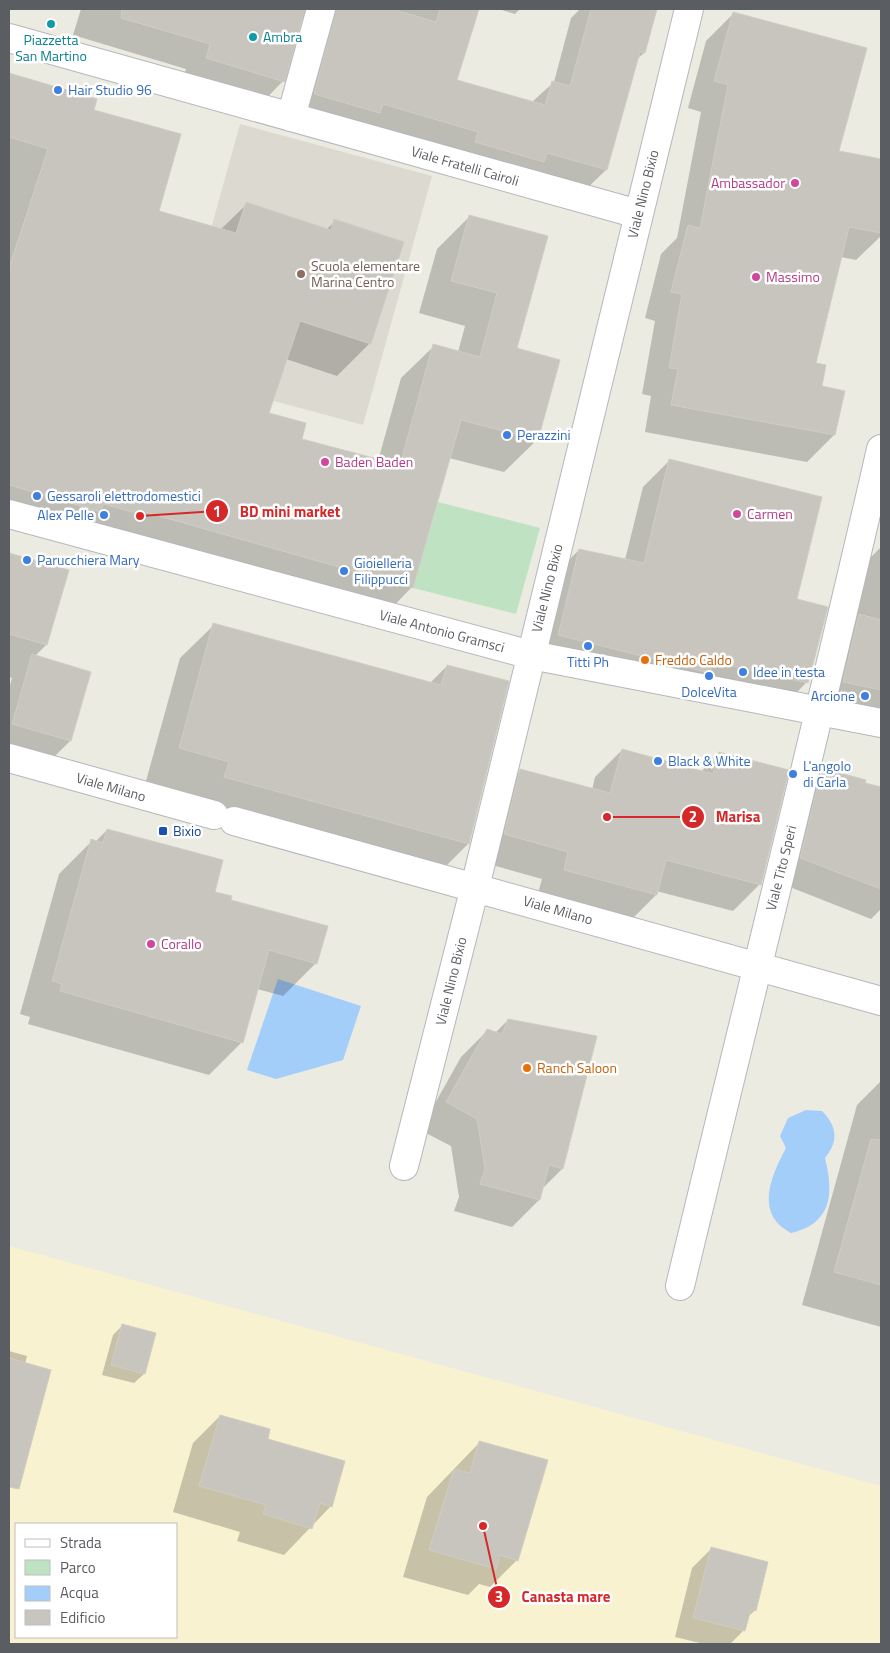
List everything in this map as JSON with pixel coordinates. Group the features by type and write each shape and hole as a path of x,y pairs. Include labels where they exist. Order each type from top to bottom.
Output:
{"street":[{"path":"291,117 321,9"},
{"name":"Viale Nino Bixio","path":"404,1166 475,887 688,9"},
{"name":"Viale Fratelli Cairoli","path":"9,38 638,214"},
{"name":"Viale Tito Speri","path":"680,1286 756,966 821,713 881,449"},
{"name":"Viale Antonio Gramsci","path":"9,514 531,655 821,713 881,722"},
{"name":"Viale Milano","path":"9,758 881,1001"}],"shaded area":[{"name":"Scuola elementare Marina Centro","path":"240,124 432,176 363,425 171,373"}],"green space":[{"path":"438,502 540,528 516,614 413,588"}],"sand":[{"path":"9,1246 881,1486 881,1644 9,1644"}],"water":[{"path":"278,979 361,1006 343,1060 276,1079 247,1070"},
{"path":"806,1110 822,1111 831,1122 833,1128 833,1146 825,1158 828,1171 829,1195 827,1205 815,1222 791,1233 772,1216 769,1194 775,1170 786,1148 780,1136 788,1118"}],"building":[{"name":"Ambra","path":"122,9 305,9 285,82 206,58 210,44 121,18"},
{"path":"336,9 392,9 436,22 440,9 479,9 457,80 545,105 552,81 570,86 591,9 657,9 645,53 640,52 607,170 547,153 544,162 475,142 478,132 383,104 380,113 314,94"},
{"path":"733,12 867,48 839,151 881,159 881,233 849,227 816,363 826,365 822,386 845,391 835,435 671,405 678,369 669,368 682,294 671,292 688,225 700,228 728,85 714,81"},
{"path":"9,73 97,99 94,110 181,134 159,211 236,233 246,202 331,230 334,219 404,242 371,344 300,321 269,413 306,423 302,439 400,465 433,344 480,357 497,293 451,281 469,215 548,236 517,348 560,360 538,440 461,420 413,588 145,512 144,515 103,504 101,512 9,485 9,268 48,149 9,137"},
{"path":"669,459 822,497 797,599 828,607 808,683 713,662 710,673 558,635 579,549 644,563"},
{"path":"9,553 69,570 47,645 9,634"},
{"path":"859,614 881,620 881,690 843,682"},
{"path":"213,623 441,685 447,665 509,681 469,844 224,777 229,762 179,748"},
{"path":"32,654 91,672 71,741 12,724"},
{"path":"622,749 713,774 719,752 789,770 761,885 666,860 657,895 564,870 568,852 504,834 520,769 610,793"},
{"path":"822,768 866,780 865,783 881,787 881,889 800,858"},
{"path":"107,829 223,860 215,892 232,896 231,900 328,926 317,964 269,950 243,1043 60,991 62,984 52,981 91,839 103,843"},
{"name":"Ranch Saloon","path":"508,1019 597,1036 563,1169 549,1165 540,1200 480,1184 485,1169 477,1119 446,1102 487,1029 502,1034"},
{"path":"871,1139 881,1140 881,1285 834,1272"},
{"path":"122,1324 156,1333 145,1374 111,1365"},
{"path":"9,1358 51,1370 19,1489 9,1487"},
{"path":"220,1415 270,1429 268,1439 345,1461 332,1507 320,1503 312,1529 263,1514 266,1505 199,1486"},
{"path":"479,1441 548,1460 518,1561 500,1555 496,1569 429,1550 454,1469 470,1473"},
{"path":"711,1547 768,1562 756,1611 751,1609 745,1631 693,1618"}],"place":[{"name":"Piazzetta San Martino","path":"51,24"},
{"name":"Ambra","path":"253,37"},
{"name":"Hair Studio 96","path":"58,90"},
{"name":"Ambassador","path":"795,183"},
{"name":"Scuola elementare Marina Centro","path":"301,274"},
{"name":"Massimo","path":"756,277"},
{"name":"Perazzini","path":"507,435"},
{"name":"Baden Baden","path":"325,462"},
{"name":"Gessaroli elettrodomestici","path":"37,496"},
{"name":"Carmen","path":"737,514"},
{"name":"Alex Pelle","path":"104,515"},
{"name":"BD mini market","path":"140,516"},
{"name":"Parucchiera Mary","path":"27,560"},
{"name":"Gioielleria Filippucci","path":"344,571"},
{"name":"Titti Ph","path":"588,646"},
{"name":"Freddo Caldo","path":"645,660"},
{"name":"Idee in testa","path":"743,672"},
{"name":"DolceVita","path":"709,676"},
{"name":"Arcione","path":"865,696"},
{"name":"Black & White","path":"658,761"},
{"name":"L'angolo di Carla","path":"793,774"},
{"name":"Marisa","path":"607,817"},
{"name":"Bixio","path":"163,831"},
{"name":"Corallo","path":"151,944"},
{"name":"Ranch Saloon","path":"527,1068"},
{"name":"Canasta mare","path":"483,1526"}]}
